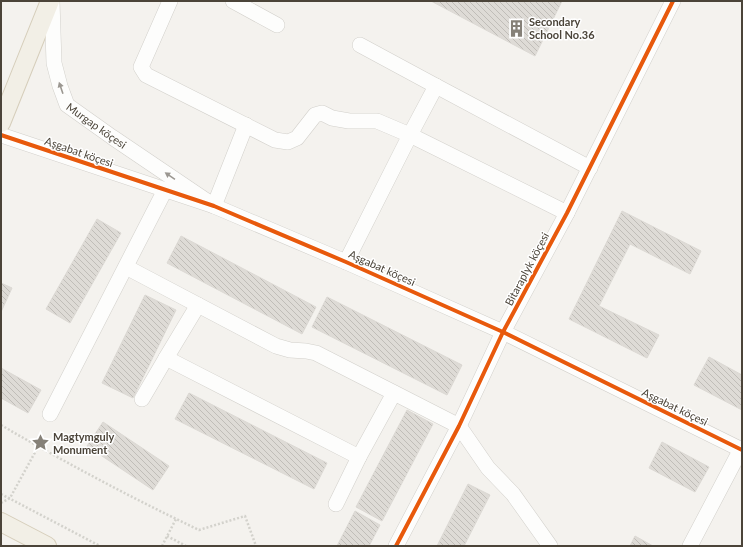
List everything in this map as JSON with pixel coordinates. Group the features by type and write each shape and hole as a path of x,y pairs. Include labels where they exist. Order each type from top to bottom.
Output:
{"main road":[{"name":"Murgap köçesi","path":"1,123 51,1"},
{"path":"1,522 47,546"}],"street":[{"name":"Murgap köçesi","path":"51,1 54,63 67,105 214,206"},
{"path":"170,1 141,66 146,75 275,140 288,142 297,138 315,115 322,113 332,118 349,121 377,121 410,135 567,213"},
{"path":"233,1 277,25"},
{"name":"Bitaraplyk köçesi","path":"396,546 459,426 503,332 567,213 673,1"},
{"path":"360,45 590,168"},
{"path":"346,262 436,86"},
{"path":"214,206 246,125"},
{"name":"Aşgabat köçesi","path":"1,135 214,206 346,262 503,332 742,449"},
{"path":"50,414 165,190"},
{"path":"126,267 276,346 316,354 459,426 488,468 513,494 550,546"},
{"path":"142,399 198,305"},
{"path":"166,358 359,457"},
{"path":"336,504 359,457 394,393"},
{"path":"690,546 742,449"}],"path":[{"path":"1,425 38,447 146,505 199,530 246,516 256,546"},
{"path":"1,503 10,498 38,447"},
{"path":"1,494 100,546"},
{"path":"162,546 176,519"},
{"path":"167,536 186,546"}],"building":[{"name":"Secondary School No.36","path":"431,1 562,1 535,56"},
{"path":"622,211 701,251 690,274 630,244 599,306 659,335 647,358 569,319"},
{"path":"97,219 121,233 70,323 46,309"},
{"path":"181,236 316,307 302,334 167,263"},
{"path":"1,283 12,288 1,312"},
{"path":"145,295 176,310 133,398 102,383"},
{"path":"327,297 462,365 447,395 312,327"},
{"path":"709,357 742,375 742,410 694,385"},
{"path":"1,368 41,390 28,413 1,398"},
{"path":"189,393 327,463 314,489 175,419"},
{"path":"407,410 433,424 382,521 356,507"},
{"path":"103,422 169,466 153,490 87,446"},
{"path":"662,442 709,467 695,492 649,468"},
{"path":"468,484 490,495 464,546 437,546"},
{"path":"355,511 380,525 369,546 337,546"},
{"path":"635,536 653,546 630,546"}],"cycle path":[{"path":"396,546 459,426 503,332 567,213 673,1"},
{"path":"1,135 214,206 346,262 503,332 742,450"}],"place":[{"name":"Secondary School No.36","path":"516,28"},
{"name":"Magtymguly Monument","path":"40,443"}]}
